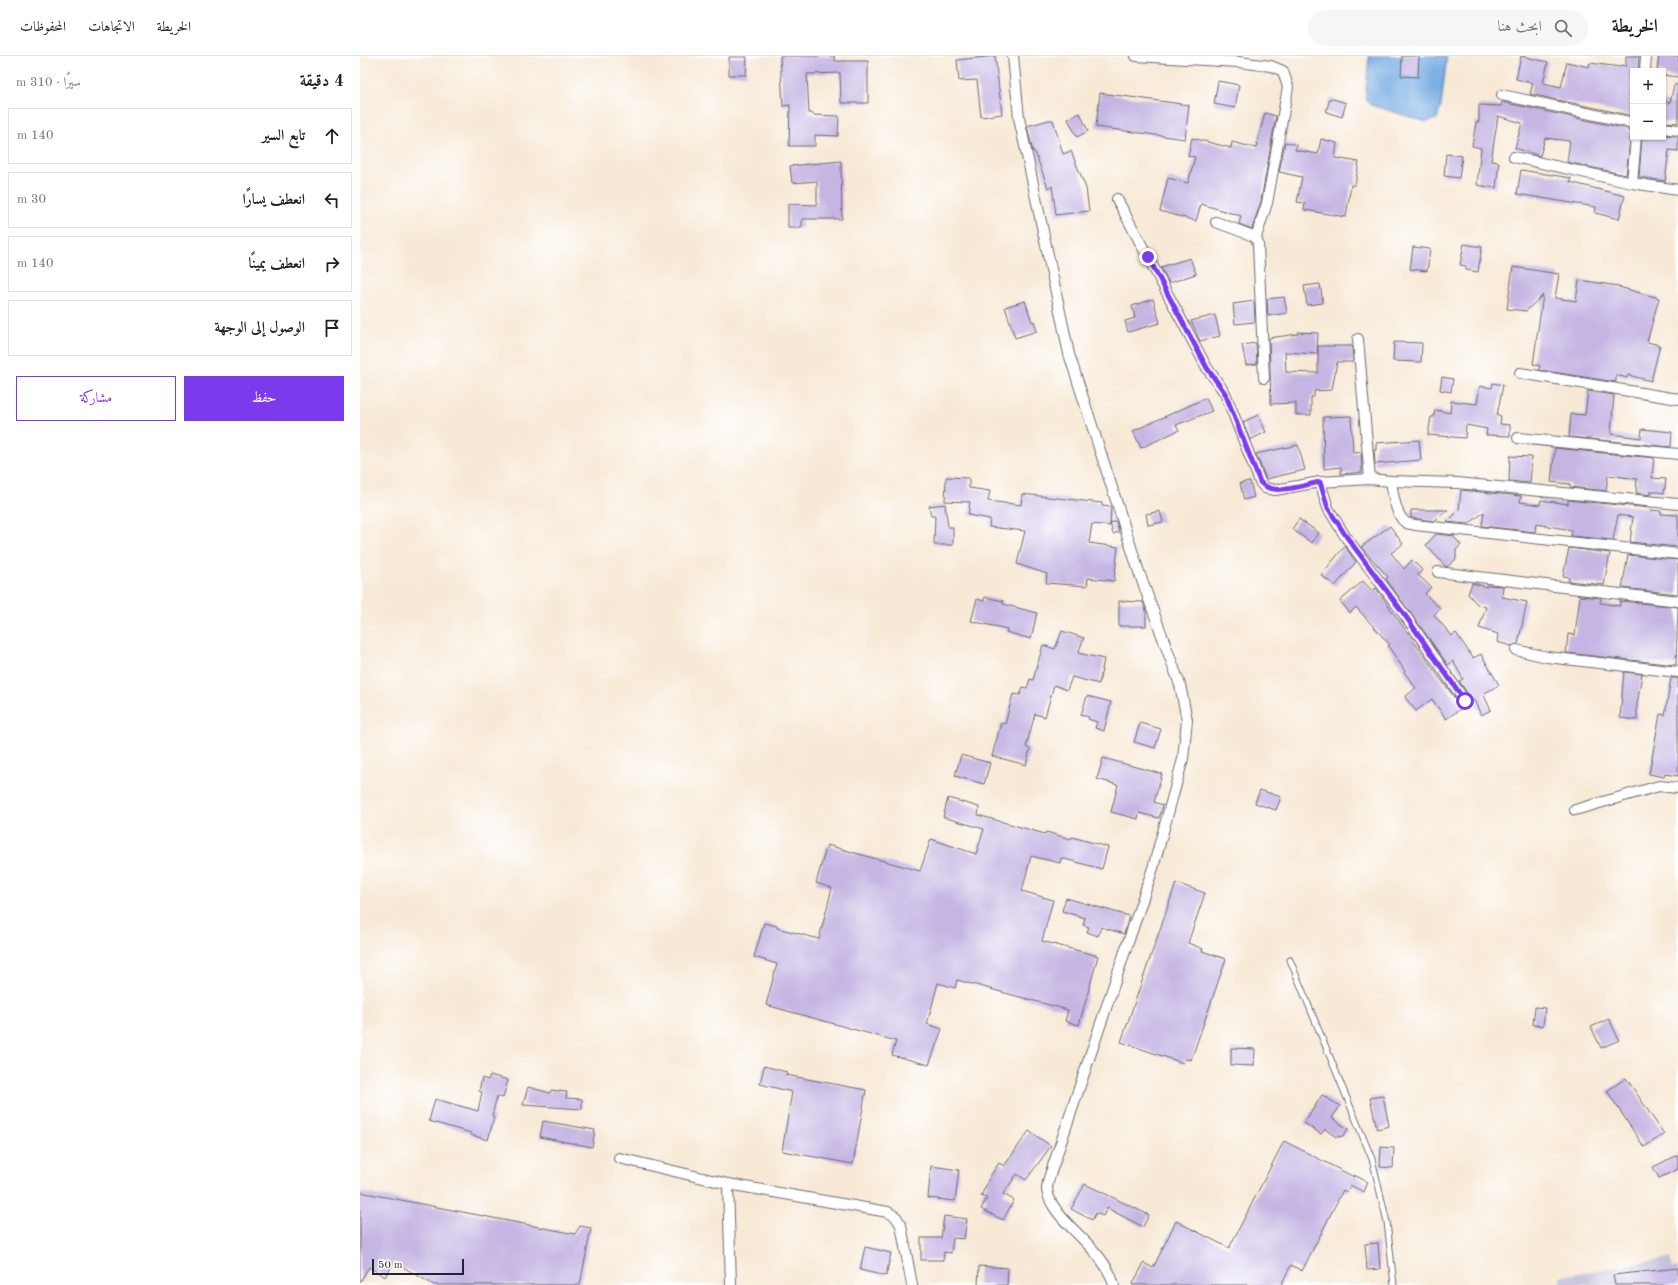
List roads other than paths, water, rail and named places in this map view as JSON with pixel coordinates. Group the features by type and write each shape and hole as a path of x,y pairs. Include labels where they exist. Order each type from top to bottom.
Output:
{"street":[{"path":"1013,56 1019,118 1069,354 1139,572 1180,685 1187,720 1183,759 1153,868 1105,1007 1047,1189 1055,1209 1104,1261 1114,1285"},
{"path":"1136,56 1238,62 1272,66 1283,71 1288,86 1267,203 1256,237 1258,244 1264,378"},
{"path":"1645,68 1646,56"},
{"path":"1502,95 1630,122"},
{"path":"1666,128 1678,130"},
{"path":"1632,183 1636,140"},
{"path":"1514,157 1632,183 1678,190"},
{"path":"1117,199 1207,368 1225,393 1260,482 1265,488 1275,490 1320,482 1370,479 1457,483 1678,504"},
{"path":"1216,222 1256,237"},
{"path":"1358,339 1370,479"},
{"path":"1520,373 1678,399"},
{"path":"1518,438 1678,454"},
{"path":"1391,481 1399,513 1405,522 1415,525 1678,554"},
{"path":"1320,482 1328,508 1342,531 1404,614 1465,701"},
{"path":"1438,572 1678,601"},
{"path":"1516,650 1547,657 1678,672"},
{"path":"1574,810 1660,786 1678,788"},
{"path":"619,1158 728,1184 888,1212 896,1217 901,1226 912,1285"},
{"path":"728,1184 731,1285"}],"lane":[{"path":"1290,960 1372,1159 1387,1222 1394,1285"}],"water":[{"path":"1369,56 1447,56 1441,106 1437,119 1426,122 1371,105 1365,98"}]}
